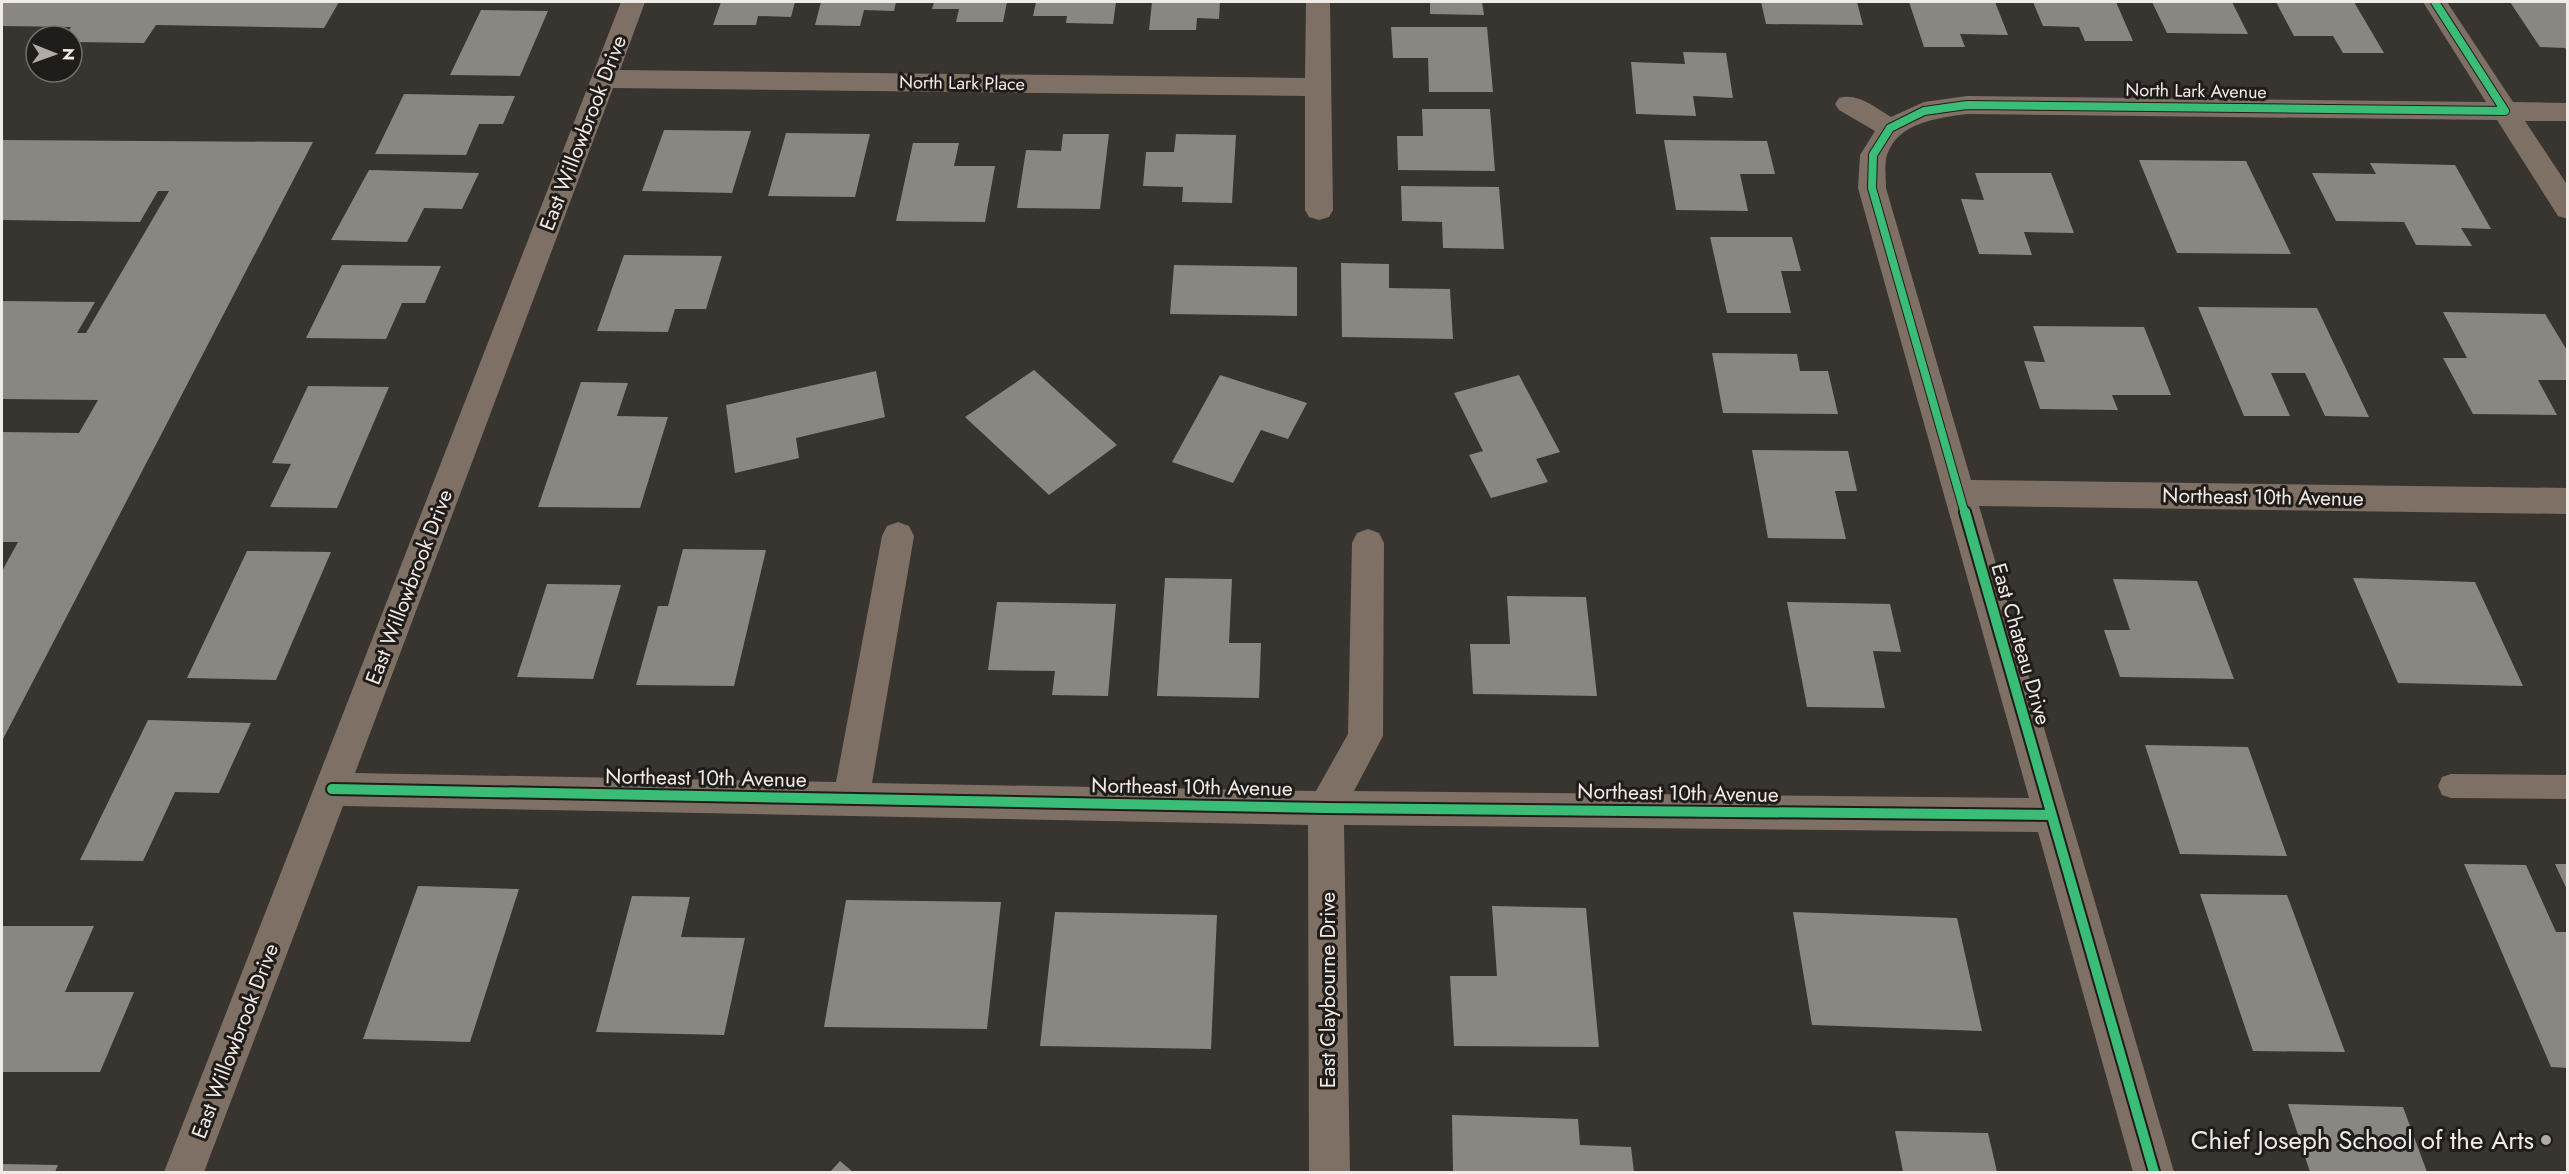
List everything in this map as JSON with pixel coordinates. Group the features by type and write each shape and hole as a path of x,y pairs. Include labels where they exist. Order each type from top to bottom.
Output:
{"street":[{"name":"East Willowbrook Drive","path":"184,1173 633,2"},
{"path":"1318,2 1319,210"},
{"path":"2435,2 2568,209"},
{"name":"North Lark Place","path":"604,79 1319,87"},
{"path":"1848,104 1890,128"},
{"name":"North Lark Avenue","path":"1890,128 1924,111 1967,105 2568,112"},
{"name":"East Chateau Drive","path":"1890,128 1872,155 1872,188 2154,1173"},
{"name":"Northeast 10th Avenue","path":"1959,493 2568,501"},
{"path":"851,799 898,536"},
{"path":"1326,808 1365,736 1368,543"},
{"name":"Northeast 10th Avenue","path":"332,789 1326,808 2051,815"},
{"name":"East Claybourne Drive","path":"1326,808 1329,1173"}],"lane":[{"path":"2451,786 2568,787"}],"building":[{"path":"2,2 339,2 324,28 156,25 144,43 84,42 84,24 2,26"},
{"path":"721,2 795,2 791,17 758,16 756,25 713,25"},
{"path":"821,2 896,2 894,11 864,10 860,26 815,25"},
{"path":"934,2 1007,2 1003,22 956,22 959,9 932,9"},
{"path":"1036,2 1116,2 1113,24 1066,23 1067,16 1033,16"},
{"path":"1152,2 1220,2 1219,19 1197,18 1196,30 1149,30"},
{"path":"1430,2 1482,2 1484,15 1430,14"},
{"path":"1761,2 1857,2 1863,25 1766,24"},
{"path":"1909,2 1995,2 2008,35 1960,34 1965,47 1924,47"},
{"path":"2033,2 2116,2 2133,41 2085,41 2079,27 2043,26"},
{"path":"2152,2 2232,2 2248,34 2167,33"},
{"path":"2276,2 2354,2 2384,53 2343,53 2333,36 2294,36"},
{"path":"2510,2 2568,2 2568,51 2565,48 2540,47"},
{"path":"481,10 548,11 520,76 450,75"},
{"path":"1391,27 1487,27 1493,92 1429,92 1428,58 1393,58"},
{"path":"1683,52 1726,53 1733,98 1693,96 1696,116 1636,114 1631,62 1685,64"},
{"path":"404,94 515,96 503,124 479,124 466,155 375,154"},
{"path":"1422,109 1490,109 1495,171 1398,170 1397,136 1423,136"},
{"path":"664,130 751,131 732,193 642,191"},
{"path":"786,133 870,134 855,197 768,196"},
{"path":"1063,134 1109,134 1100,209 1017,208 1026,150 1061,151"},
{"path":"1176,134 1236,135 1232,203 1182,202 1183,187 1143,186 1146,152 1174,152"},
{"path":"2,140 313,142 2,741 2,571 18,542 2,542 2,432 79,433 98,400 2,399 2,301 95,302 77,333 86,333 169,191 158,191 140,222 2,220"},
{"path":"1664,140 1767,141 1775,174 1740,174 1748,211 1676,210"},
{"path":"913,143 959,143 954,166 995,166 985,222 896,221"},
{"path":"2139,160 2246,161 2291,254 2177,253"},
{"path":"2370,163 2455,165 2491,229 2461,228 2472,246 2416,245 2404,222 2336,221 2312,173 2376,174"},
{"path":"369,170 479,173 462,209 424,208 407,242 331,240"},
{"path":"1975,173 2051,173 2074,233 2024,232 2032,255 1979,254 1961,199 1984,200"},
{"path":"1401,186 1499,187 1504,249 1443,248 1442,222 1402,221"},
{"path":"1710,237 1792,237 1801,271 1781,271 1791,313 1727,313"},
{"path":"624,255 722,256 706,309 675,309 668,332 597,331"},
{"path":"1341,263 1389,264 1389,288 1450,289 1453,339 1342,337"},
{"path":"342,265 441,266 425,303 402,303 386,339 306,338"},
{"path":"1174,265 1297,267 1297,316 1170,314"},
{"path":"2198,307 2317,308 2369,417 2325,416 2305,373 2271,373 2290,416 2244,416"},
{"path":"2443,312 2545,314 2568,352 2568,380 2538,380 2557,415 2473,414 2443,358 2467,358"},
{"path":"2033,326 2144,327 2171,395 2112,395 2118,410 2040,409 2024,361 2045,362"},
{"path":"1712,353 1797,354 1800,371 1828,371 1838,414 1723,413"},
{"path":"1034,370 1117,445 1049,495 965,417"},
{"path":"876,371 885,417 796,438 799,458 735,473 726,405"},
{"path":"1220,375 1307,403 1288,439 1261,430 1233,483 1172,462"},
{"path":"1519,375 1560,452 1536,459 1548,482 1491,498 1469,455 1483,451 1454,393"},
{"path":"581,382 628,383 617,416 668,417 640,508 538,507"},
{"path":"308,386 389,387 337,508 270,507 291,464 272,463"},
{"path":"1752,450 1848,451 1857,491 1835,491 1846,539 1768,538"},
{"path":"683,549 766,550 734,686 636,685 658,606 668,606"},
{"path":"247,551 331,552 276,680 187,678"},
{"path":"1165,578 1232,579 1229,643 1261,643 1259,698 1157,696"},
{"path":"2353,578 2475,582 2523,686 2398,683"},
{"path":"2113,579 2197,581 2234,679 2120,677 2104,630 2130,630"},
{"path":"547,584 621,585 593,679 517,677"},
{"path":"1507,596 1586,597 1597,696 1473,694 1470,644 1510,644"},
{"path":"997,602 1116,604 1108,696 1052,695 1055,671 988,670"},
{"path":"1787,602 1890,604 1901,652 1873,651 1885,708 1807,707"},
{"path":"148,720 251,723 219,793 175,792 143,861 80,860"},
{"path":"2145,745 2248,747 2287,856 2180,854"},
{"path":"2464,864 2526,865 2556,932 2568,932 2568,1068 2551,1067"},
{"path":"2555,864 2568,864 2568,892"},
{"path":"418,886 519,889 470,1042 363,1039"},
{"path":"2200,894 2287,895 2345,1052 2253,1051"},
{"path":"632,896 690,897 681,937 745,938 724,1035 596,1032"},
{"path":"846,900 1001,902 987,1029 824,1027"},
{"path":"1492,906 1586,908 1599,1047 1454,1046 1450,976 1497,976"},
{"path":"1055,912 1217,915 1211,1049 1040,1046"},
{"path":"1793,912 1957,918 1982,1031 1812,1025"},
{"path":"2,926 94,926 65,992 134,992 100,1072 2,1072"},
{"path":"2288,1104 2403,1107 2427,1172 2310,1172"},
{"path":"1452,1115 1578,1119 1580,1145 1631,1147 1634,1172 1453,1172"},
{"path":"1895,1131 1988,1133 1997,1172 1903,1172"},
{"path":"840,1161 853,1172 830,1172"},
{"path":"2,1164 58,1165 55,1172 2,1172"}],"cycle path":[{"path":"2435,2 2505,111"},
{"path":"2154,1172 1872,188 1873,155 1890,128 1924,111 1967,105 2505,111"},
{"path":"332,789 1326,808 2051,815"}],"place":[{"name":"Chief Joseph School of the Arts","path":"2546,1140"}]}
